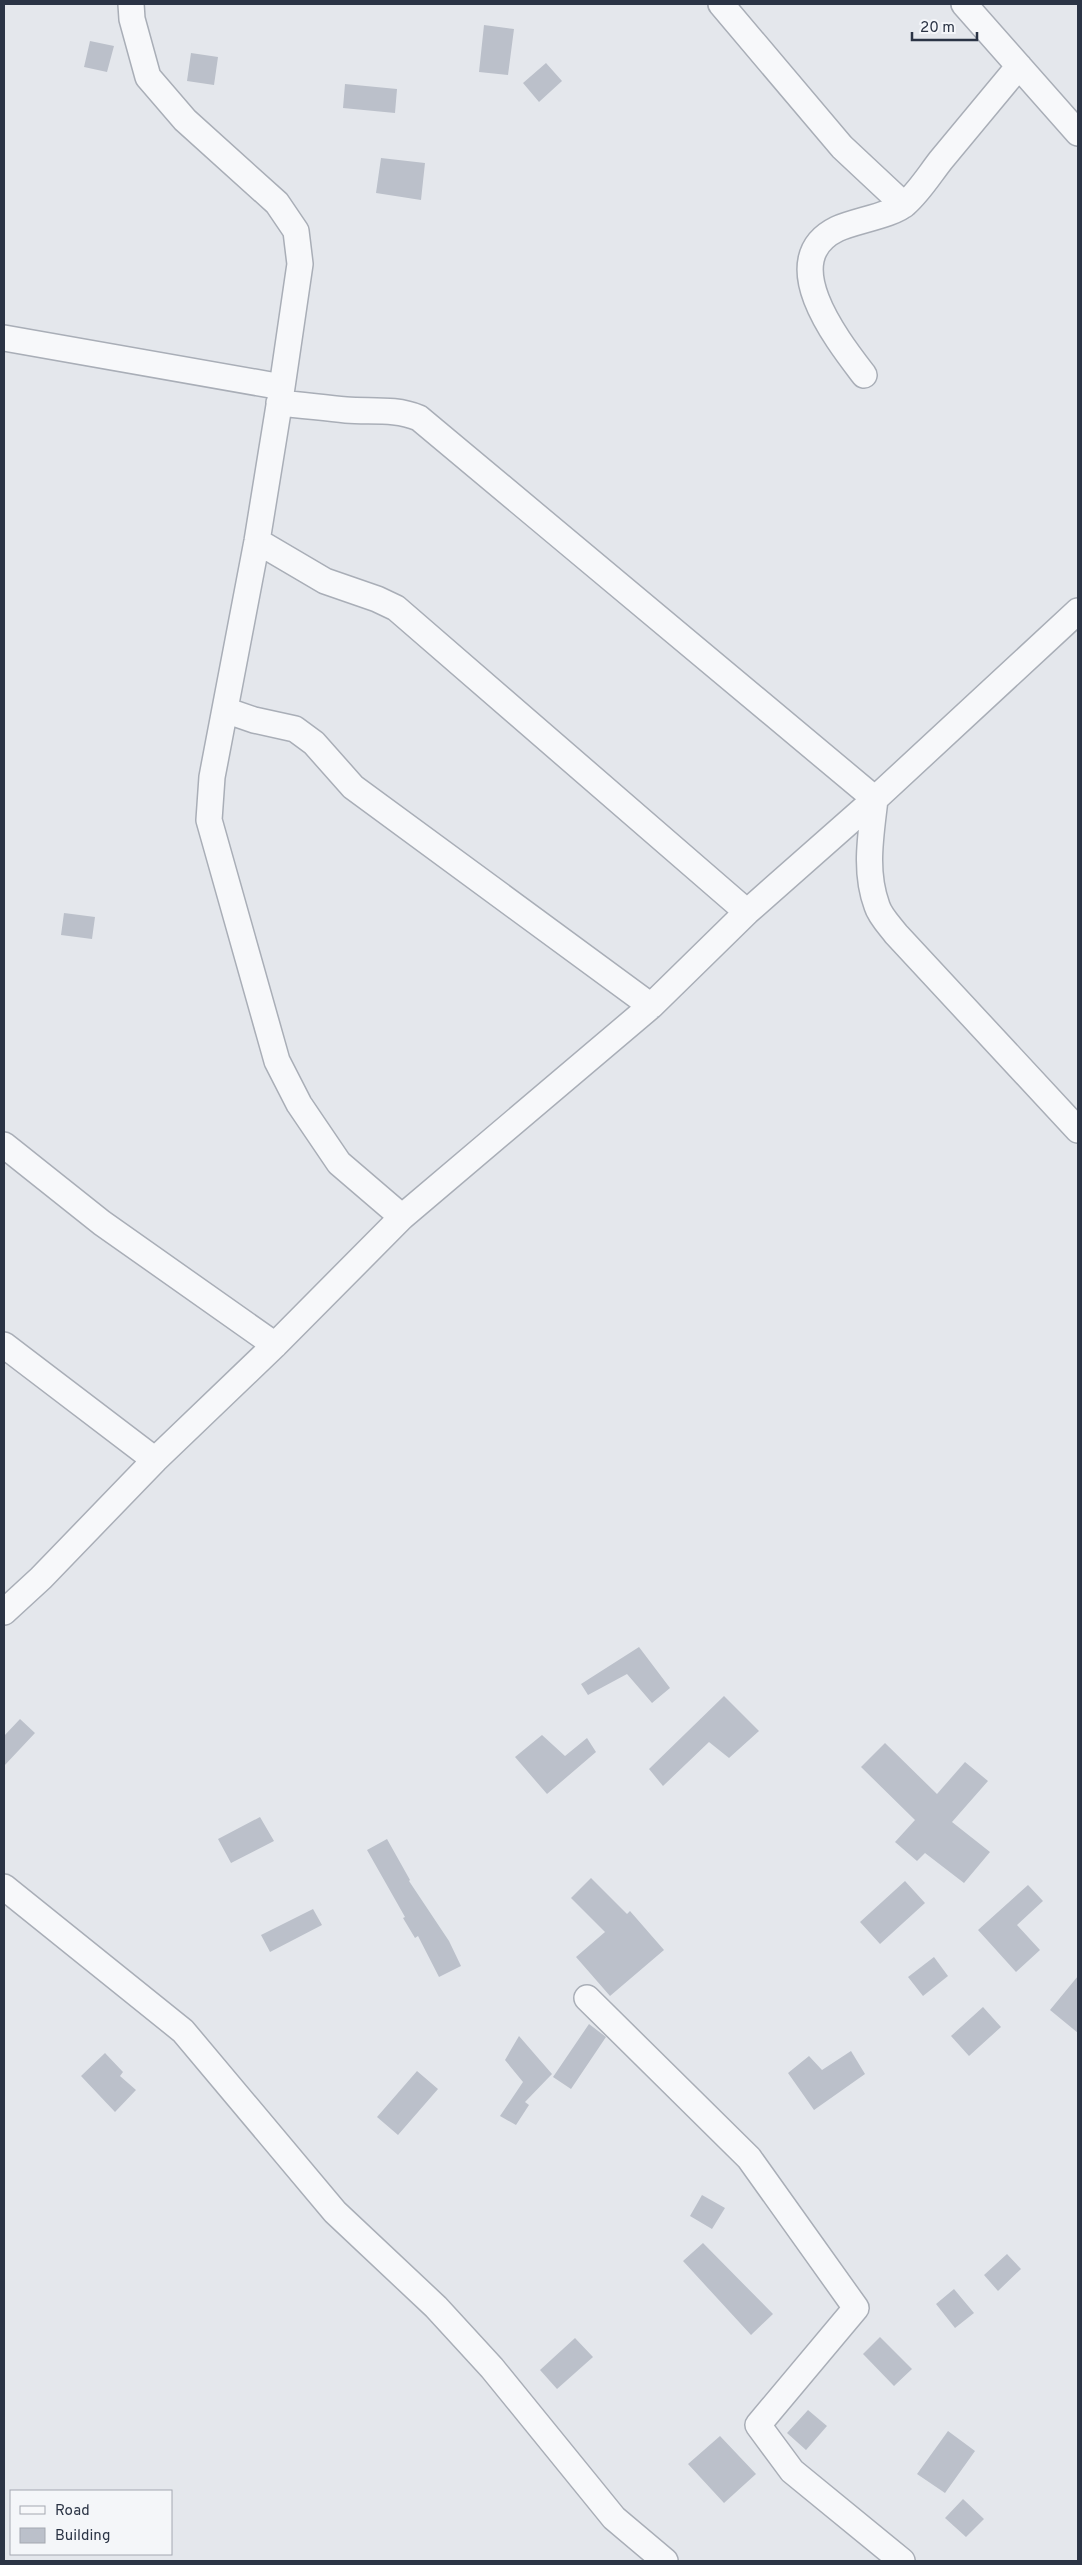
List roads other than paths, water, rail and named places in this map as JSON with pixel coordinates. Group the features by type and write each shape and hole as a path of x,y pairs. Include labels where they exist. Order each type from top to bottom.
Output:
{"street":[{"path":"131,4 132,19 148,77 185,120 276,203 296,231 300,264 281,395 257,541 212,777 209,820 277,1061 299,1104 339,1163 402,1217"},
{"path":"720,4 842,147 904,205"},
{"path":"964,4 1078,132"},
{"path":"864,375 829,327 815,295 810,276 812,254 822,240 836,230 904,205 1019,66"},
{"path":"4,338 347,410 389,411 406,413 419,418 875,799"},
{"path":"257,541 325,581 377,599 396,608 747,912"},
{"path":"4,1612 41,1578 155,1460 275,1346 402,1217 651,1006 747,912 875,799 1078,611"},
{"path":"225,710 254,720 295,729 308,738 353,787 651,1006"},
{"path":"875,799 868,850 870,875 877,907 896,934 1078,1130"},
{"path":"4,1145 102,1223 275,1346"},
{"path":"4,1345 155,1460"},
{"path":"4,1887 182,2031 335,2212 436,2307 492,2368 614,2518 665,2561"},
{"path":"587,1998 749,2158 856,2308 758,2425 792,2471 902,2561"}]}
